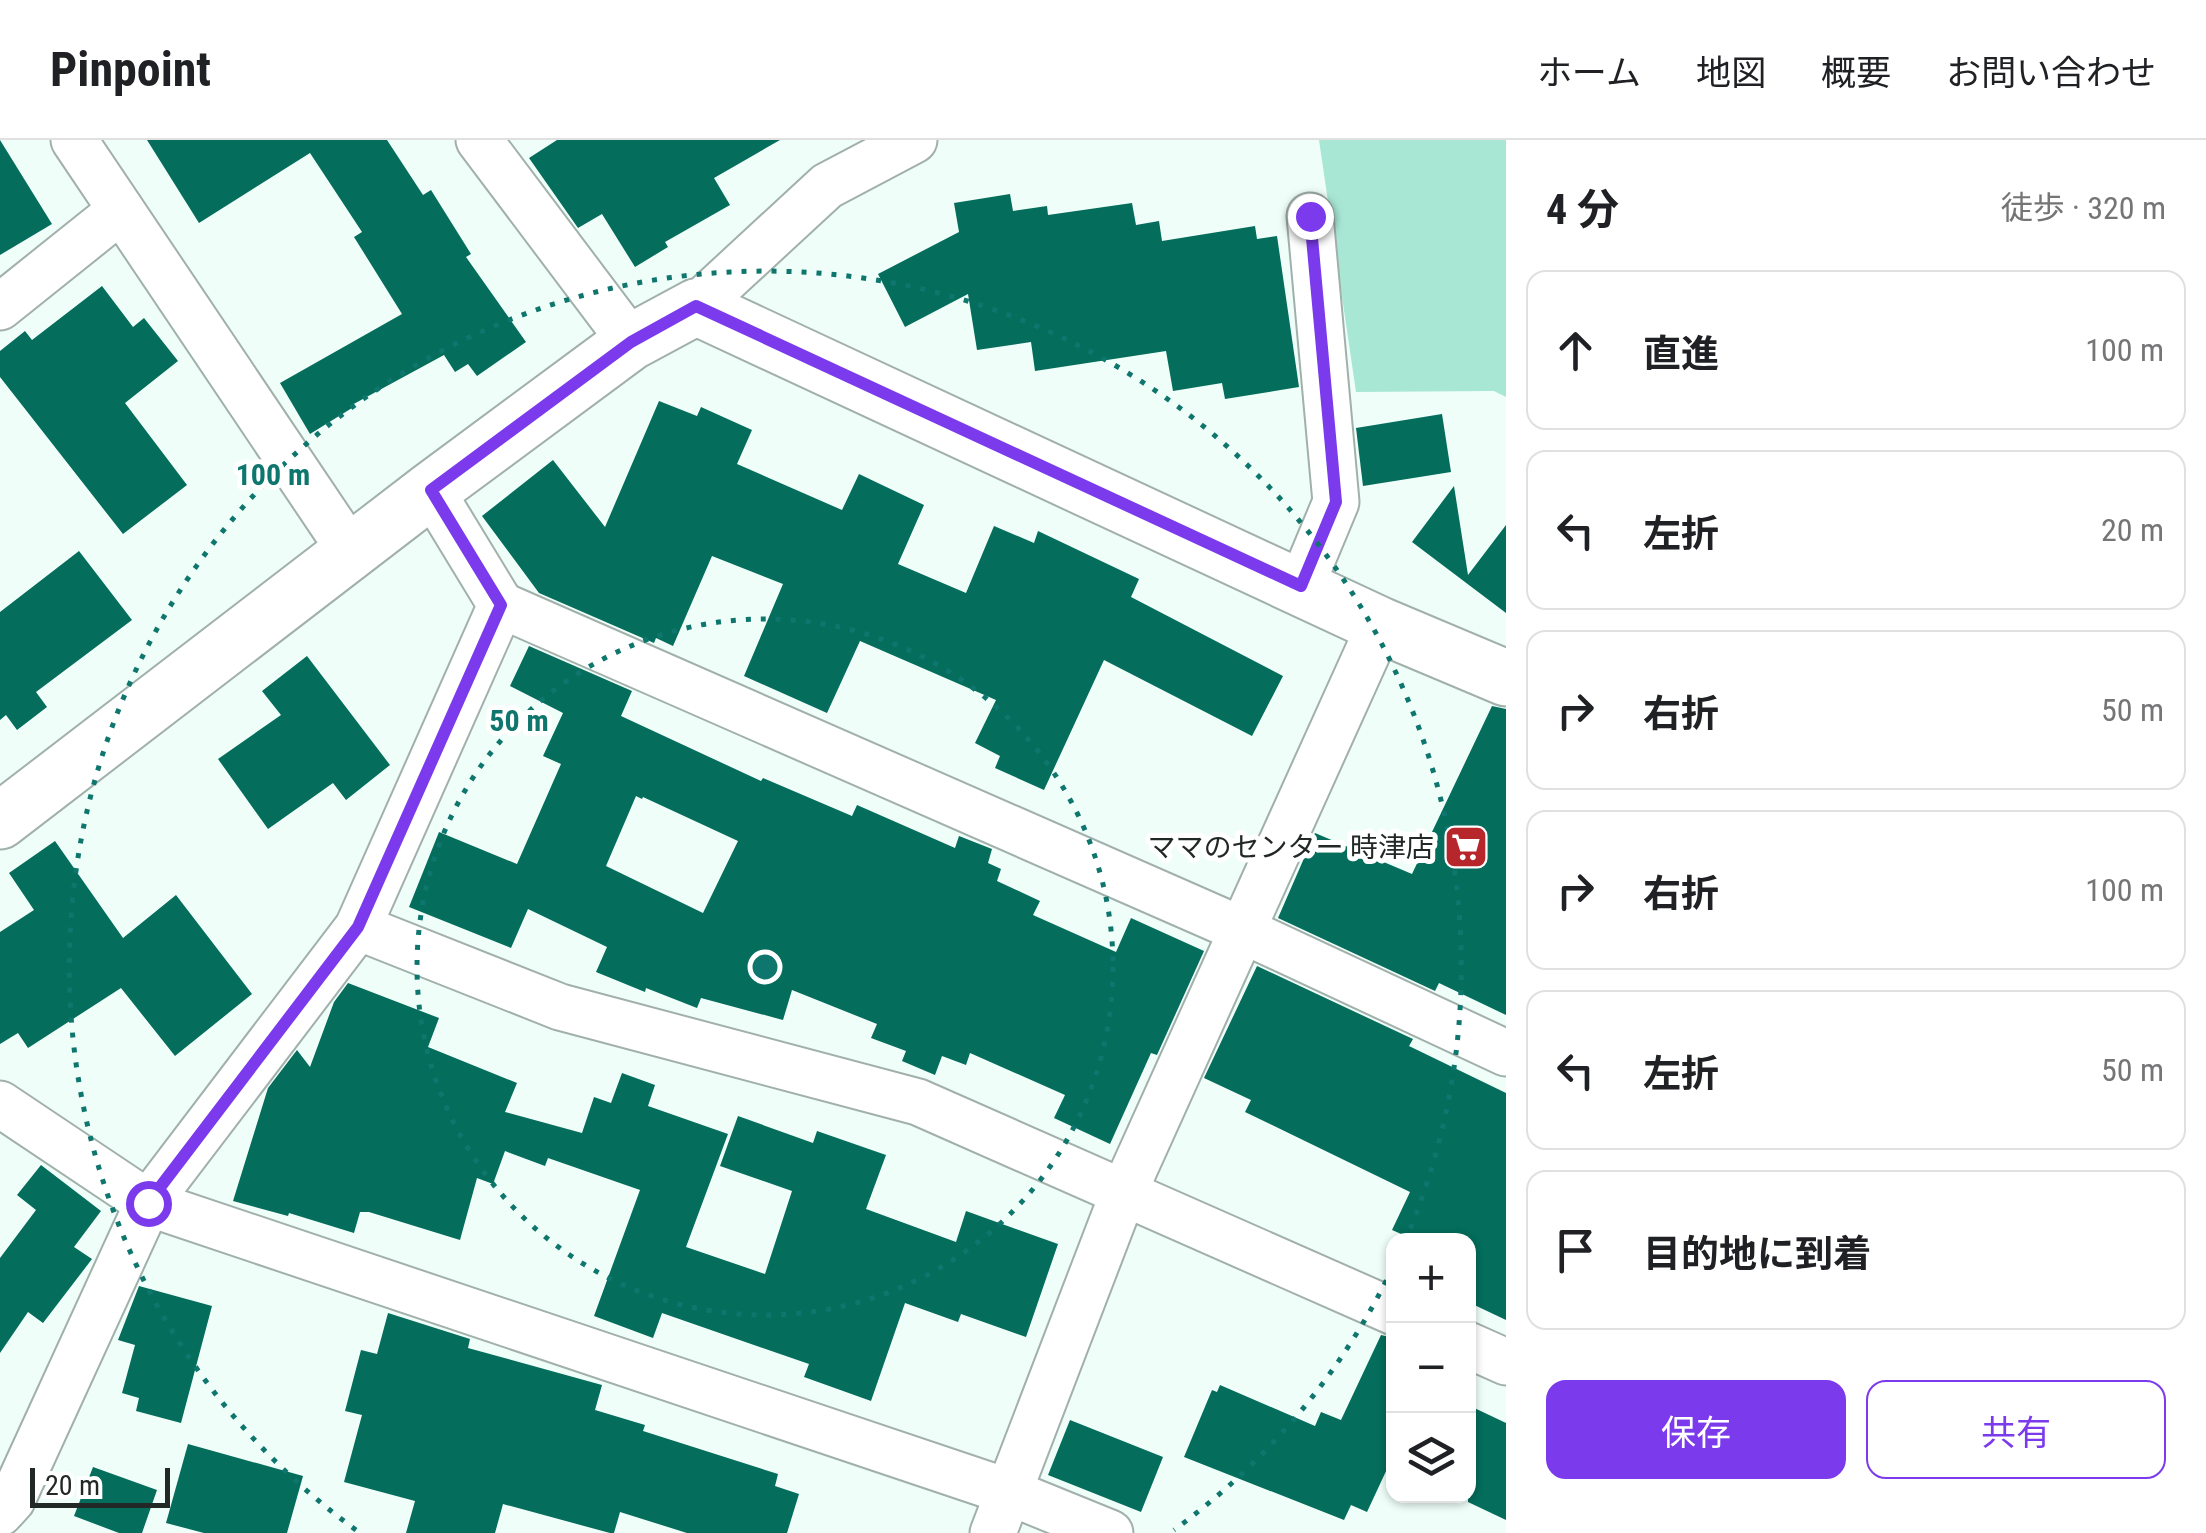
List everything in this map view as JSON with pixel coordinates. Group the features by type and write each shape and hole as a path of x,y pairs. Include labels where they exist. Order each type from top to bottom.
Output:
{"street":[{"path":"74,140 351,552"},
{"path":"478,140 631,342"},
{"path":"0,821 431,490 631,342 696,306 827,186 862,140"},
{"path":"827,186 914,140"},
{"path":"0,307 121,210"},
{"path":"1301,586 1336,502 1310,216"},
{"path":"696,306 1380,625 1506,678"},
{"path":"431,490 501,605 1242,930 1506,1053"},
{"path":"0,1512 12,1500 148,1203 358,927 501,605"},
{"path":"1001,1512 1124,1194 1380,625"},
{"path":"358,927 560,1007 918,1102 1386,1309"},
{"path":"0,1104 148,1203 1001,1512 1110,1533"},
{"path":"1476,1349 1506,1362"}],"green space":[{"path":"1319,140 1506,140 1506,397 1494,391 1356,392"}],"building":[{"path":"0,140 52,224 0,255"},
{"path":"147,140 387,140 423,195 431,190 471,254 466,257 526,342 477,376 468,364 455,372 444,355 350,406 310,434 280,383 402,314 354,237 362,232 310,153 199,223"},
{"path":"557,140 780,140 714,178 730,205 665,242 668,247 635,267 602,214 578,228 529,158"},
{"path":"1010,194 1013,211 1047,206 1048,215 1132,203 1136,225 1159,221 1162,241 1255,226 1257,239 1277,236 1299,387 1225,399 1222,383 1173,391 1166,351 1035,371 1031,342 977,350 968,294 905,327 878,274 959,232 954,203"},
{"path":"102,286 133,327 144,318 178,361 125,403 187,485 123,534 0,377 0,351 25,331 32,340"},
{"path":"659,401 697,416 701,407 752,430 737,464 842,510 859,474 924,505 898,564 966,593 994,526 1034,543 1038,531 1139,579 1131,597 1283,676 1252,736 1104,660 1044,790 995,768 1000,756 975,743 996,700 860,641 827,713 744,676 783,584 712,556 673,646 656,638 654,643 539,593 482,516 553,460 605,527"},
{"path":"1442,414 1451,472 1363,486 1356,428"},
{"path":"1454,486 1468,575 1506,525 1506,613 1412,542"},
{"path":"79,551 132,620 36,692 47,707 17,730 6,715 0,720 0,612"},
{"path":"529,646 632,691 621,716 761,781 763,778 852,816 857,805 955,848 959,836 992,849 988,863 1001,869 997,881 1040,901 1033,915 1116,952 1131,918 1204,951 1157,1055 1151,1053 1110,1144 1054,1118 1065,1095 970,1053 966,1065 942,1056 935,1075 902,1061 906,1051 871,1038 877,1024 792,990 783,1020 701,998 697,1008 596,972 607,947 528,909 511,948 409,907 439,832 517,864 561,764 543,756 563,713 510,686","holes":["636,796 738,841 703,913 606,866"]},
{"path":"307,656 390,765 346,800 333,783 268,829 218,759 281,715 262,691"},
{"name":"ママのセンター 時津店","path":"1492,706 1506,709 1506,1015 1439,983 1435,991 1278,918 1315,833 1412,874"},
{"path":"55,841 123,938 176,895 252,994 175,1056 121,988 28,1048 18,1033 0,1044 0,932 34,910 9,873"},
{"path":"1257,966 1413,1039 1409,1046 1506,1093 1506,1320 1476,1306 1476,1233 1392,1230 1410,1192 1245,1112 1251,1100 1204,1078"},
{"path":"348,983 439,1018 428,1047 517,1083 505,1112 582,1133 594,1097 611,1103 622,1073 655,1085 648,1106 728,1134 686,1247 765,1274 792,1191 720,1166 738,1116 813,1143 817,1131 886,1155 866,1209 956,1242 966,1211 1058,1244 1026,1337 961,1314 958,1322 905,1303 871,1401 804,1377 809,1364 662,1313 653,1338 594,1316 640,1190 548,1158 545,1166 505,1151 493,1184 477,1178 460,1240 369,1212 360,1212 354,1233 233,1201 268,1088 297,1050 310,1067 334,1002"},
{"path":"41,1165 101,1211 74,1247 92,1259 43,1323 28,1312 0,1353 0,1258 36,1210 17,1195"},
{"path":"139,1286 212,1306 181,1423 136,1411 139,1398 122,1393 135,1345 118,1340"},
{"path":"388,1313 470,1339 468,1348 602,1385 595,1410 645,1425 643,1431 778,1474 775,1486 799,1494 787,1533 687,1533 620,1512 614,1533 610,1533 503,1504 495,1533 406,1533 415,1501 344,1482 362,1415 345,1411 361,1350 377,1354"},
{"path":"1381,1335 1386,1336 1386,1471 1367,1512 1351,1505 1344,1520 1184,1457 1212,1390 1217,1392 1220,1385 1315,1426 1321,1412 1341,1420"},
{"path":"1476,1409 1506,1423 1506,1520 1470,1503 1476,1503"},
{"path":"1070,1420 1163,1457 1141,1512 1048,1475"},
{"path":"188,1444 303,1476 287,1533 204,1533 166,1523"},
{"path":"93,1467 157,1490 142,1533 119,1533 74,1516"}],"place":[{"name":"ママのセンター 時津店","path":"1466,847"}],"route":[{"path":"148,1203 358,927 501,605 431,490 631,342 696,306 1301,586 1336,502 1310,216"}]}
